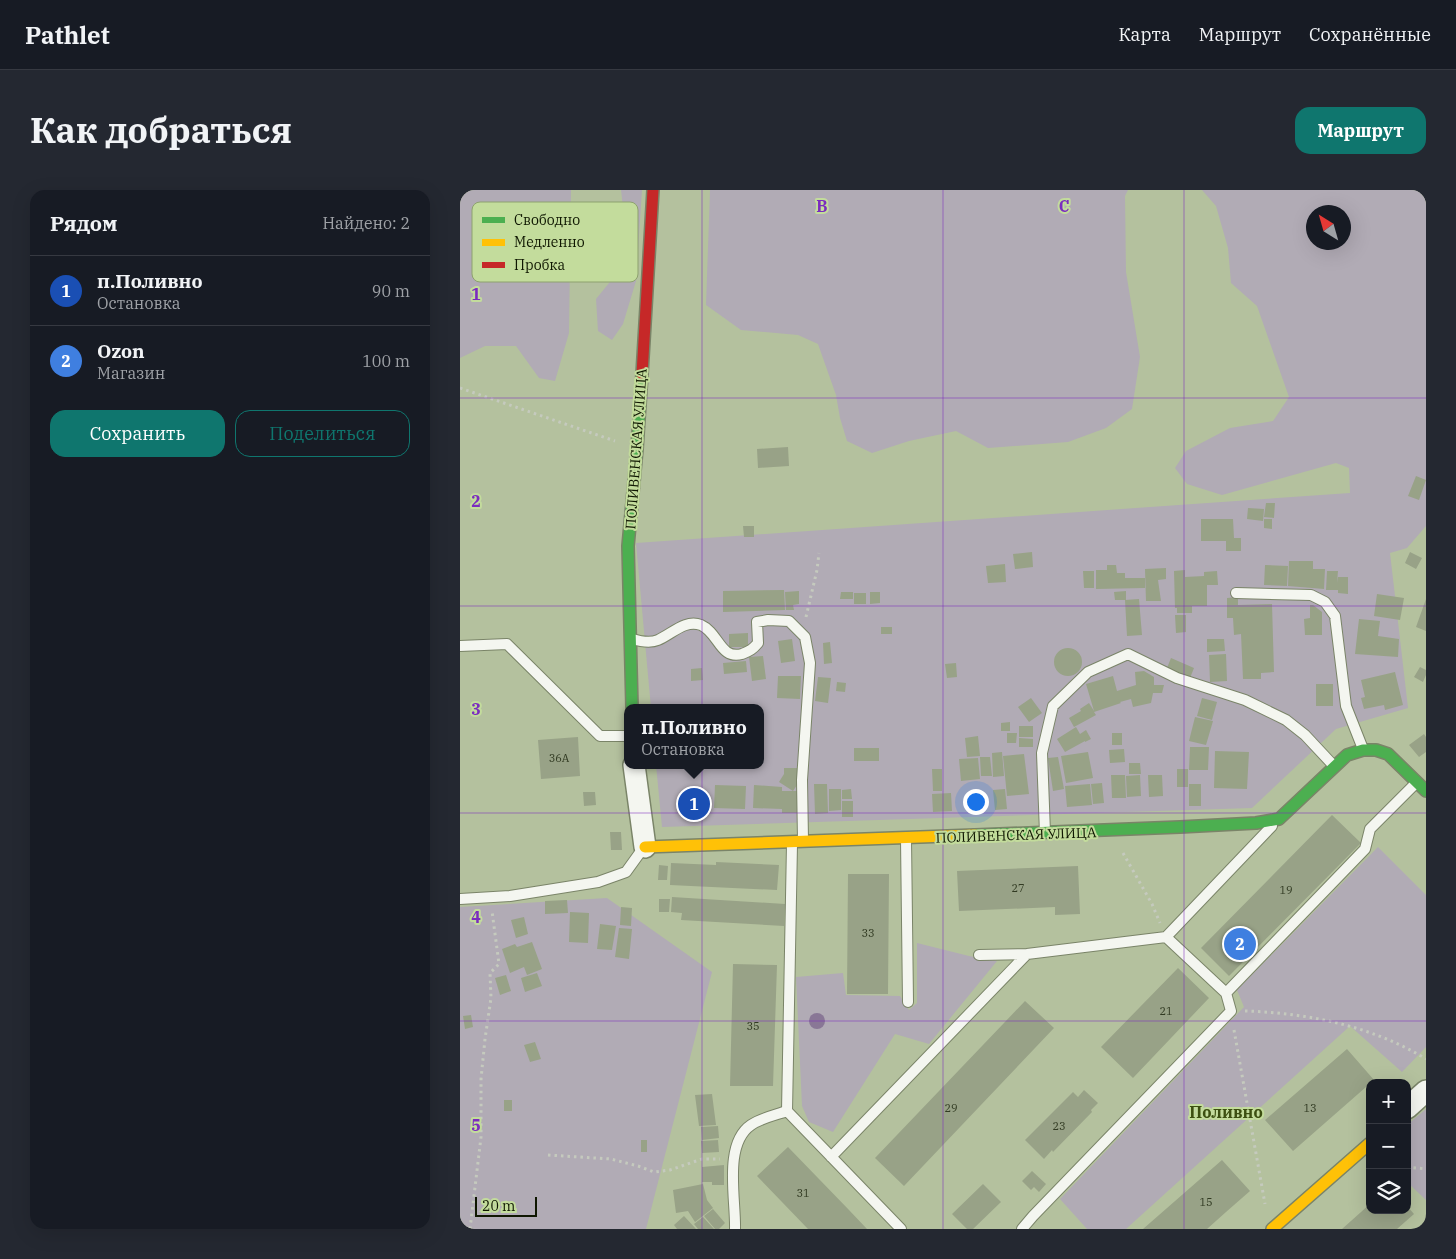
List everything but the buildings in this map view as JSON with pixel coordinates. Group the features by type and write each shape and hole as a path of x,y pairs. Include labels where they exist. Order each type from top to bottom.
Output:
{"street":[{"name":"ПОЛИВЕНСКАЯ УЛИЦА","path":"632,704 628,546 637,449 653,190"},
{"path":"1279,819 1347,755 1363,750 1376,750 1388,754 1426,791"},
{"path":"635,769 645,847"},
{"name":"ПОЛИВЕНСКАЯ УЛИЦА","path":"645,847 1120,831 1256,823 1279,819"},
{"path":"1411,1104 1426,1091"},
{"path":"1272,1229 1366,1146"}],"lane":[{"path":"1236,593 1311,595 1325,602 1335,616 1346,706 1363,750"},
{"path":"630,639 657,641 680,627 692,624 701,625 713,633 725,652 735,656 751,651 758,643 757,622 768,620 789,621 805,637 810,664 798,841 787,1111 901,1229"},
{"path":"460,646 507,644 600,736 624,736"},
{"path":"1045,834 1042,753 1053,706 1088,672 1128,654 1177,678 1245,700 1286,720 1304,735 1334,766"},
{"path":"1226,993 1366,849 1370,829 1417,782"},
{"path":"979,955 1027,954 1166,937 1279,819"},
{"path":"906,838 908,1002"},
{"path":"460,899 510,896 598,882 626,872 645,847"},
{"path":"1022,1229 1040,1208 1231,1011 1226,993 1166,937"},
{"path":"831,1157 1027,954"},
{"path":"735,1229 733,1160 737,1142 750,1125 787,1111"}],"path":[{"path":"460,388 637,449"},
{"path":"805,637 806,617 819,553"},
{"path":"1120,831 1120,847 1152,904 1166,937"},
{"path":"470,1229 481,1137 481,1079 484,1039 491,998 490,973 500,964 492,912 493,897"},
{"path":"1266,1210 1231,1011 1274,1012 1347,1024 1406,1048 1426,1059"},
{"path":"548,1156 611,1159 654,1172 670,1170 702,1159 733,1160"},
{"path":"1411,1168 1426,1169"}],"shaded area":[{"path":"460,190 571,190 571,202 472,202 472,282 570,282 569,333 555,381 539,378 516,346 485,346 460,358"},
{"path":"621,190 642,190 638,251 638,202 622,202"},
{"path":"710,190 1128,190 1125,196 1126,272 1140,357 1132,409 1106,428 1068,442 988,448 956,431 909,441 872,453 847,441 836,395 818,344 798,335 741,330 706,305"},
{"path":"1202,190 1426,190 1426,526 1407,548 1390,553 1408,708 1336,729 1252,808 662,827 656,769 764,769 764,704 651,704 636,543 1350,493 1349,468 1336,463 1222,495 1187,484 1175,468 1186,451 1230,428 1273,421 1289,397 1257,306 1231,283 1228,248 1216,206"},
{"path":"610,282 636,282 623,324 612,340 598,331 596,299"},
{"path":"1378,847 1426,895 1426,1047 1402,1072 1350,1026 1126,1229 1087,1229 1060,1199 1244,1007 1237,990"},
{"path":"607,898 712,972 646,1229 460,1229 460,907"},
{"path":"917,943 997,961 929,1044 895,1034 833,1132 809,1122 802,1106 796,977 843,973 846,995 900,996 909,1010 917,1003"},
{"path":"1426,1109 1426,1200 1411,1186 1411,1122"}],"traffic: fast":[{"path":"632,704 628,546 642,374"},
{"path":"975,835 1180,827 1256,823 1279,819 1347,755 1363,750 1376,750 1388,754 1426,791"}],"traffic: slow":[{"path":"645,847 975,835"},
{"path":"1272,1229 1366,1147"}],"traffic: jam":[{"path":"642,374 653,190"}],"place":[{"name":"п.Поливно","path":"694,804"},
{"name":"Ozon","path":"1240,944"}],"district":[{"name":"Поливно","path":"1226,1112"}]}
